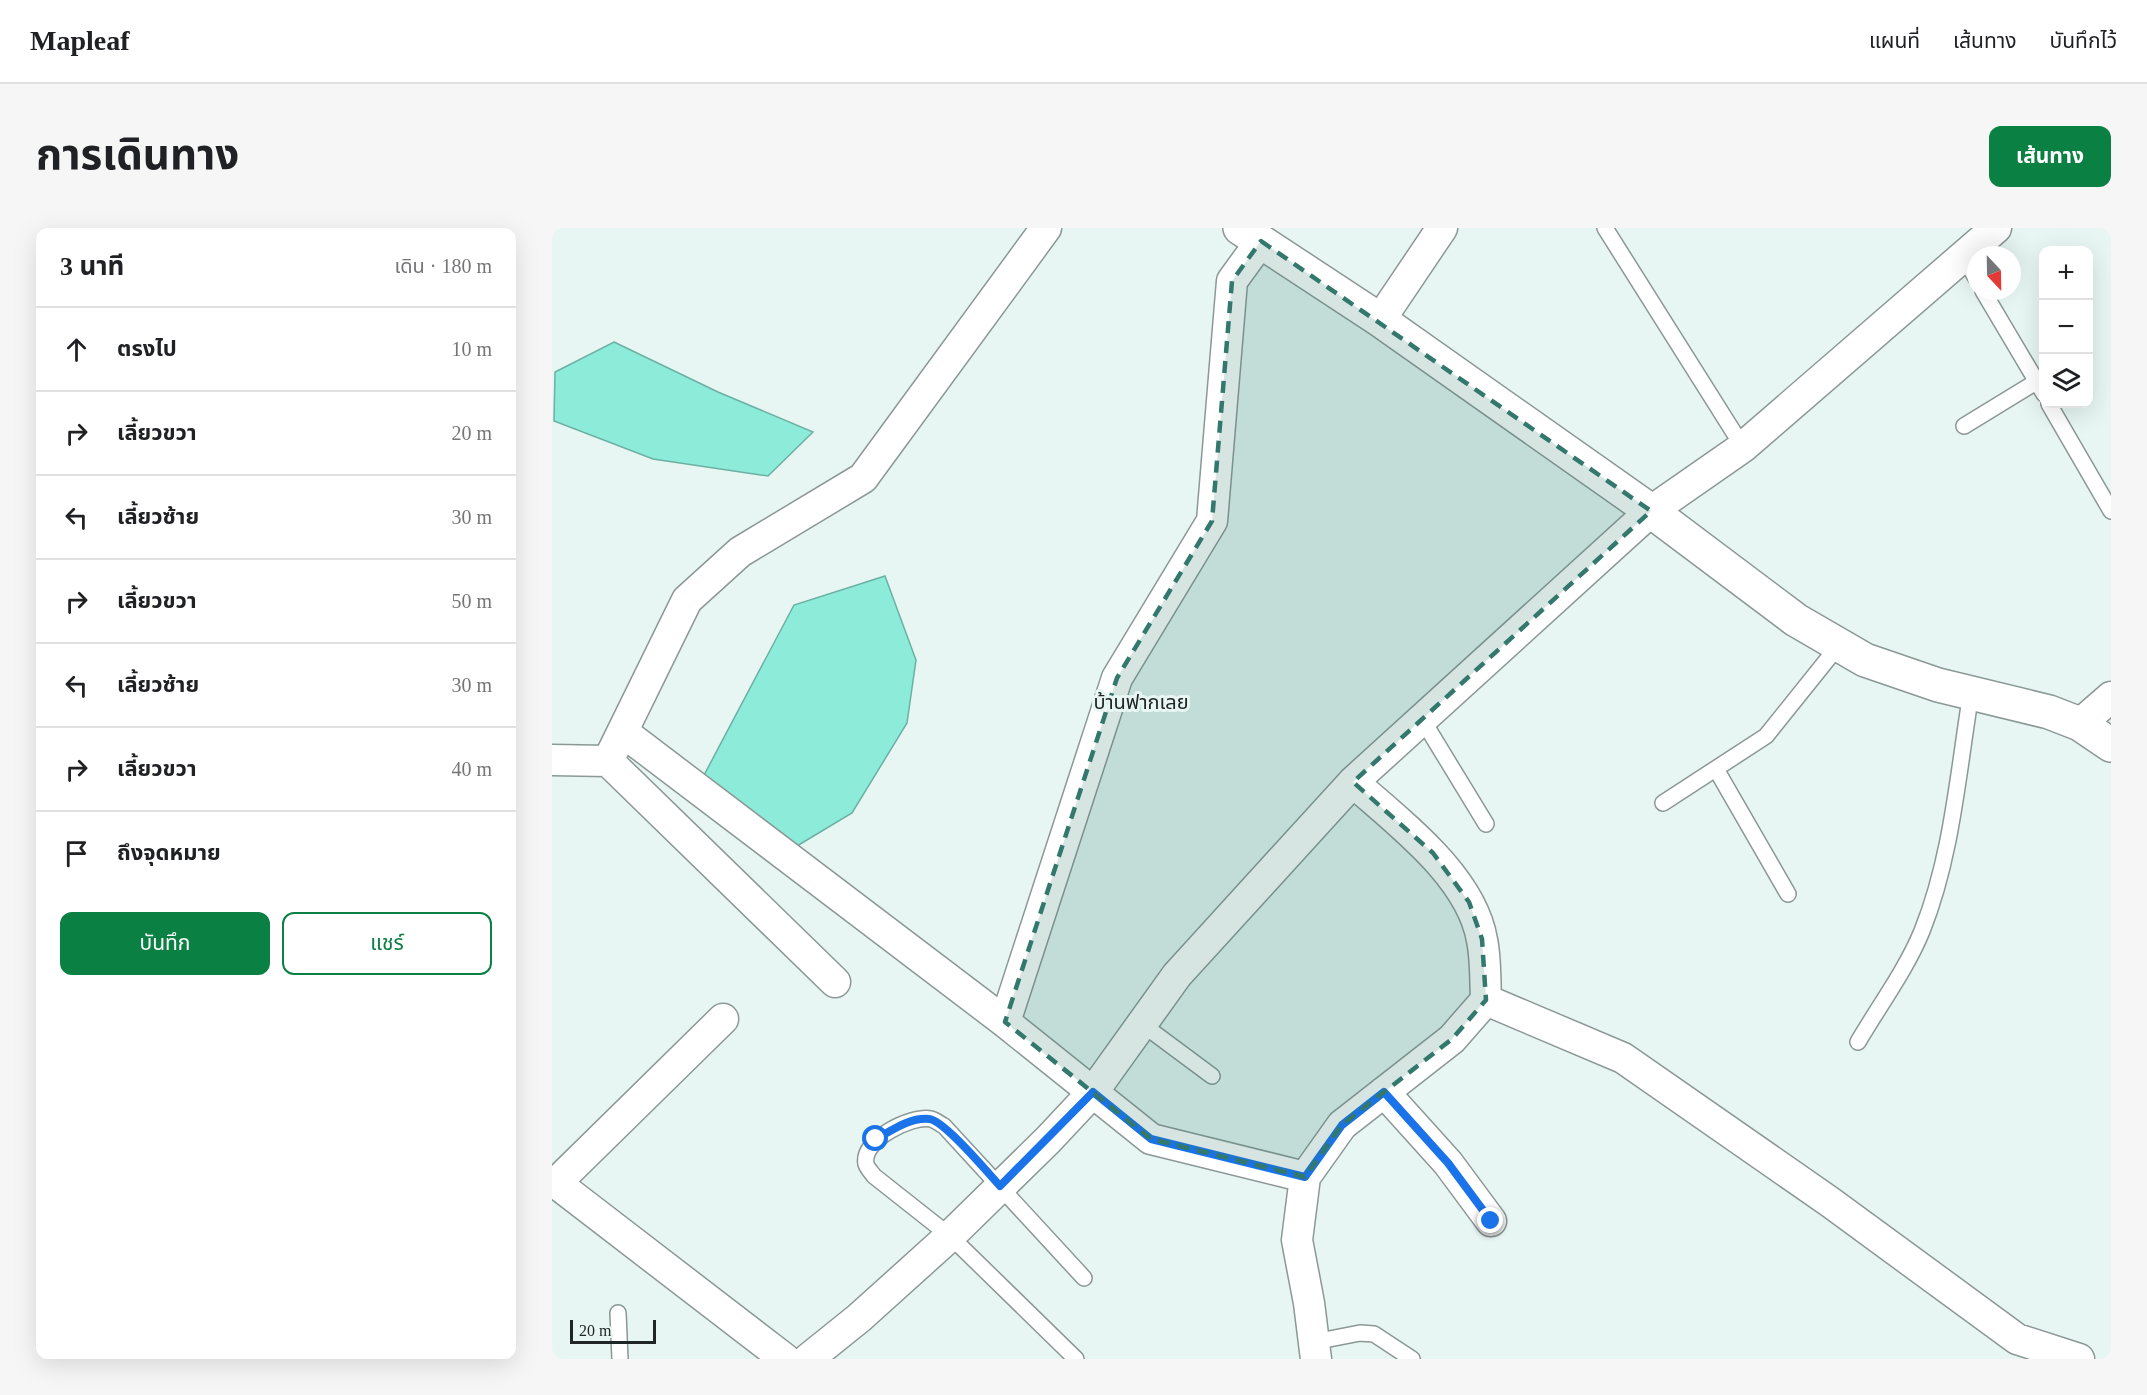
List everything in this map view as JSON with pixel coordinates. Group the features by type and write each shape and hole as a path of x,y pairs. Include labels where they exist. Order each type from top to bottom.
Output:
{"main road":[{"path":"1250,234 1380,320 1651,511 1796,620 1865,660 1938,685 2049,711 2079,724 2111,745"}],"street":[{"path":"608,761 687,600 740,552 862,478 1046,228"},
{"path":"1380,320 1442,228"},
{"path":"1984,246 1996,228"},
{"path":"1005,1022 1117,678 1212,521 1232,282 1250,234"},
{"path":"808,1359 859,1318 950,1236 1093,1092 1177,975 1353,782 1651,511 1743,447 1967,269"},
{"path":"2079,724 2111,697"},
{"path":"623,732 1005,1022 1151,1139 1305,1177"},
{"path":"552,760 608,761 835,982"},
{"path":"1315,1350 1297,1240 1305,1177 1342,1125 1452,1039 1486,1000 1482,939 1469,902 1433,853 1353,782"},
{"path":"1486,1000 1623,1058 1830,1202 2017,1339 2079,1359"},
{"path":"723,1019 556,1183 785,1359"},
{"path":"1384,1092 1448,1163 1491,1221"}],"lane":[{"path":"1605,228 1743,447"},
{"path":"1988,300 2039,386"},
{"path":"1964,426 2039,388"},
{"path":"2051,408 2111,511"},
{"path":"1662,803 1766,736 1839,645"},
{"path":"1858,1042 1921,932 1943,867 1971,693"},
{"path":"1422,719 1486,824"},
{"path":"1716,769 1788,894"},
{"path":"1142,1024 1212,1076"},
{"path":"1076,1359 950,1236 874,1176 866,1164 867,1152 876,1139 906,1123 929,1119 944,1126 1084,1278"},
{"path":"618,1312 620,1359"},
{"path":"1315,1350 1360,1333 1374,1334 1412,1359"}],"highlighted area":[{"path":"1261,241 1651,511 1353,782 1433,853 1469,902 1482,939 1486,1000 1452,1039 1342,1125 1305,1177 1151,1139 1005,1022 1117,678 1212,521 1232,281"}],"shaded area":[{"path":"614,342 718,392 813,432 768,476 653,459 554,421 555,372"},
{"path":"885,576 916,660 907,723 852,813 797,846 703,777 794,605"}],"district":[{"name":"บ้านฟากเลย","path":"1141,702"}],"route":[{"path":"876,1139 906,1123 929,1119 944,1126 1000,1186 1093,1092 1151,1139 1305,1177 1342,1125 1384,1092 1448,1163 1491,1221"}]}
